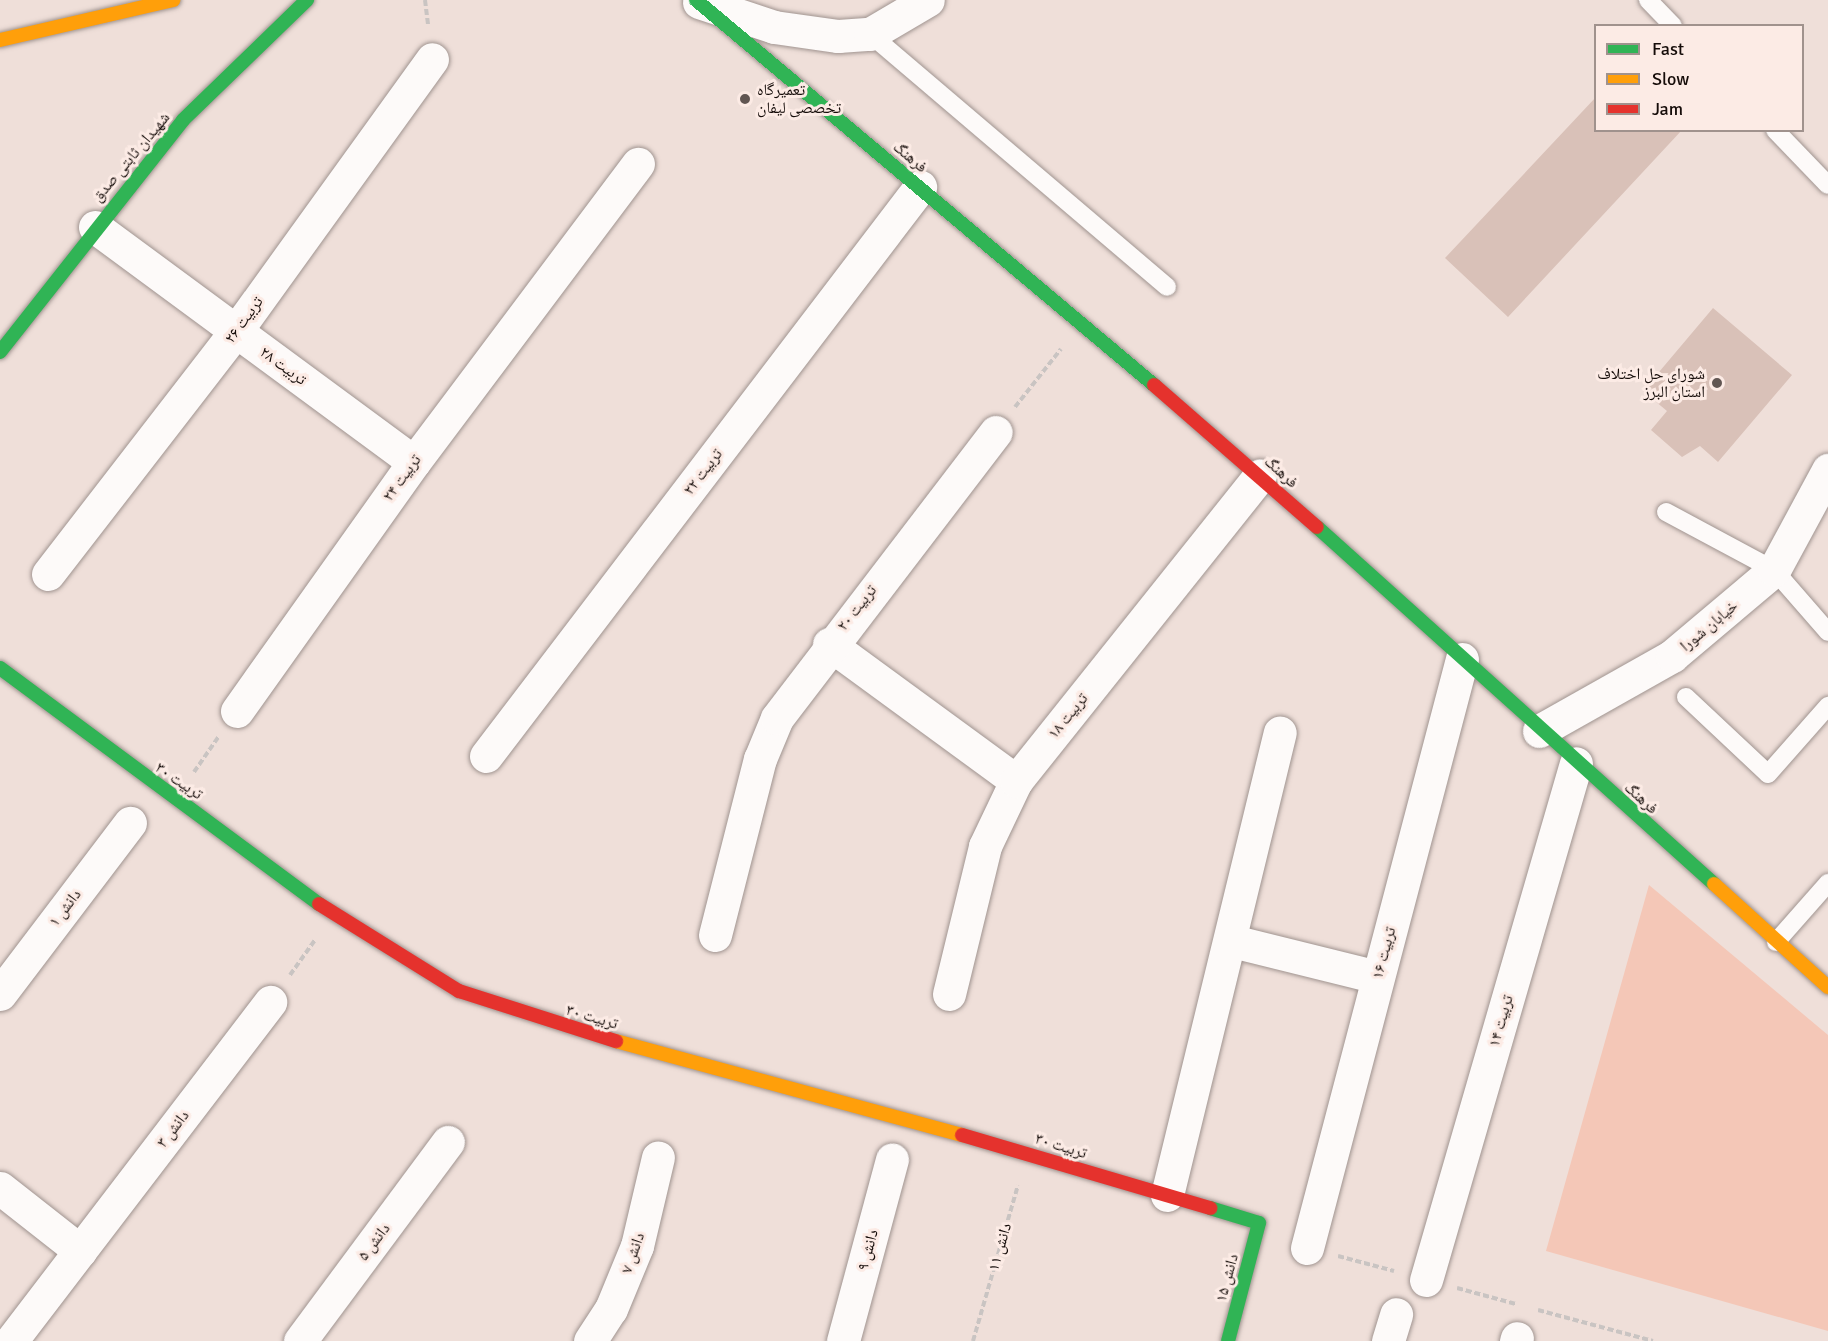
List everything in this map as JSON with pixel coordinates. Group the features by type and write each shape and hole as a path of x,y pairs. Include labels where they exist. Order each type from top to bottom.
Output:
{"main road":[{"path":"0,40 70,28 172,0"},
{"name":"شهیدان ثابتی صدق","path":"0,352 94,227 183,120 307,0"},
{"name":"فرهنگ","path":"698,1 1260,475 1539,731 1828,987"},
{"name":"تربیت ۳۰","path":"0,668 334,915 459,991 560,1026 1028,1153 1259,1223"},
{"name":"دانش ۱۵","path":"1228,1341 1259,1223"}],"street":[{"path":"698,1 811,34 870,34 928,0"},
{"name":"تربیت ۲۶","path":"48,574 236,331 432,59"},
{"name":"تربیت ۲۴","path":"237,711 414,462 638,164"},
{"name":"تربیت ۲۲","path":"486,756 920,187"},
{"name":"تربیت ۲۸","path":"94,227 414,462"},
{"name":"تربیت ۲۰","path":"715,935 767,736 829,644 996,432"},
{"name":"خیابان شورا","path":"1539,731 1672,656 1774,570 1828,470"},
{"name":"تربیت ۱۸","path":"949,994 985,846 1016,781 1260,475"},
{"path":"829,644 1016,781"},
{"name":"تربیت ۱۶","path":"1307,1248 1462,659"},
{"path":"1167,1195 1232,941 1280,734"},
{"name":"تربیت ۱۴","path":"1426,1280 1576,763"},
{"name":"دانش ۱","path":"0,994 130,823"},
{"path":"1232,941 1378,977"},
{"name":"دانش ۳","path":"11,1341 270,1002"},
{"name":"دانش ۵","path":"300,1341 448,1142"},
{"name":"دانش ۷","path":"590,1341 611,1309 637,1246 658,1157"},
{"name":"دانش ۹","path":"843,1341 892,1159"},
{"path":"0,1188 80,1251"}],"lane":[{"path":"1648,0 1671,24"},
{"path":"870,34 1167,287"},
{"path":"1777,132 1828,185"},
{"path":"1666,512 1774,570 1828,633"},
{"path":"1686,697 1768,774 1828,706"},
{"path":"1776,942 1828,883"}],"path":[{"path":"996,432 1082,323"},
{"path":"175,797 237,711"},
{"path":"270,1002 334,915"},
{"name":"دانش ۱۱","path":"973,1341 1028,1153"}],"shaded area":[{"path":"1649,885 1828,1035 1828,1331 1546,1251"}],"building":[{"path":"1594,99 1594,132 1680,132 1508,317 1445,258"},
{"name":"شورای حل اختلاف استان البرز","path":"1713,308 1792,375 1718,462 1700,446 1682,457 1651,430 1667,411 1643,391"}],"traffic: fast":[{"path":"0,352 183,120 307,0"},
{"path":"696,0 1154,385"},
{"path":"1317,527 1714,884"},
{"path":"0,668 319,904"},
{"path":"1210,1208 1259,1223 1228,1341"}],"traffic: slow":[{"path":"0,40 173,0"},
{"path":"1714,884 1828,987"},
{"path":"616,1041 962,1135"}],"traffic: jam":[{"path":"1154,385 1317,527"},
{"path":"319,904 459,991 616,1041"},
{"path":"962,1135 1210,1208"}],"place":[{"name":"تعمیرگاه تخصصی لیفان","path":"745,99"},
{"name":"شورای حل اختلاف استان البرز","path":"1717,383"}]}
